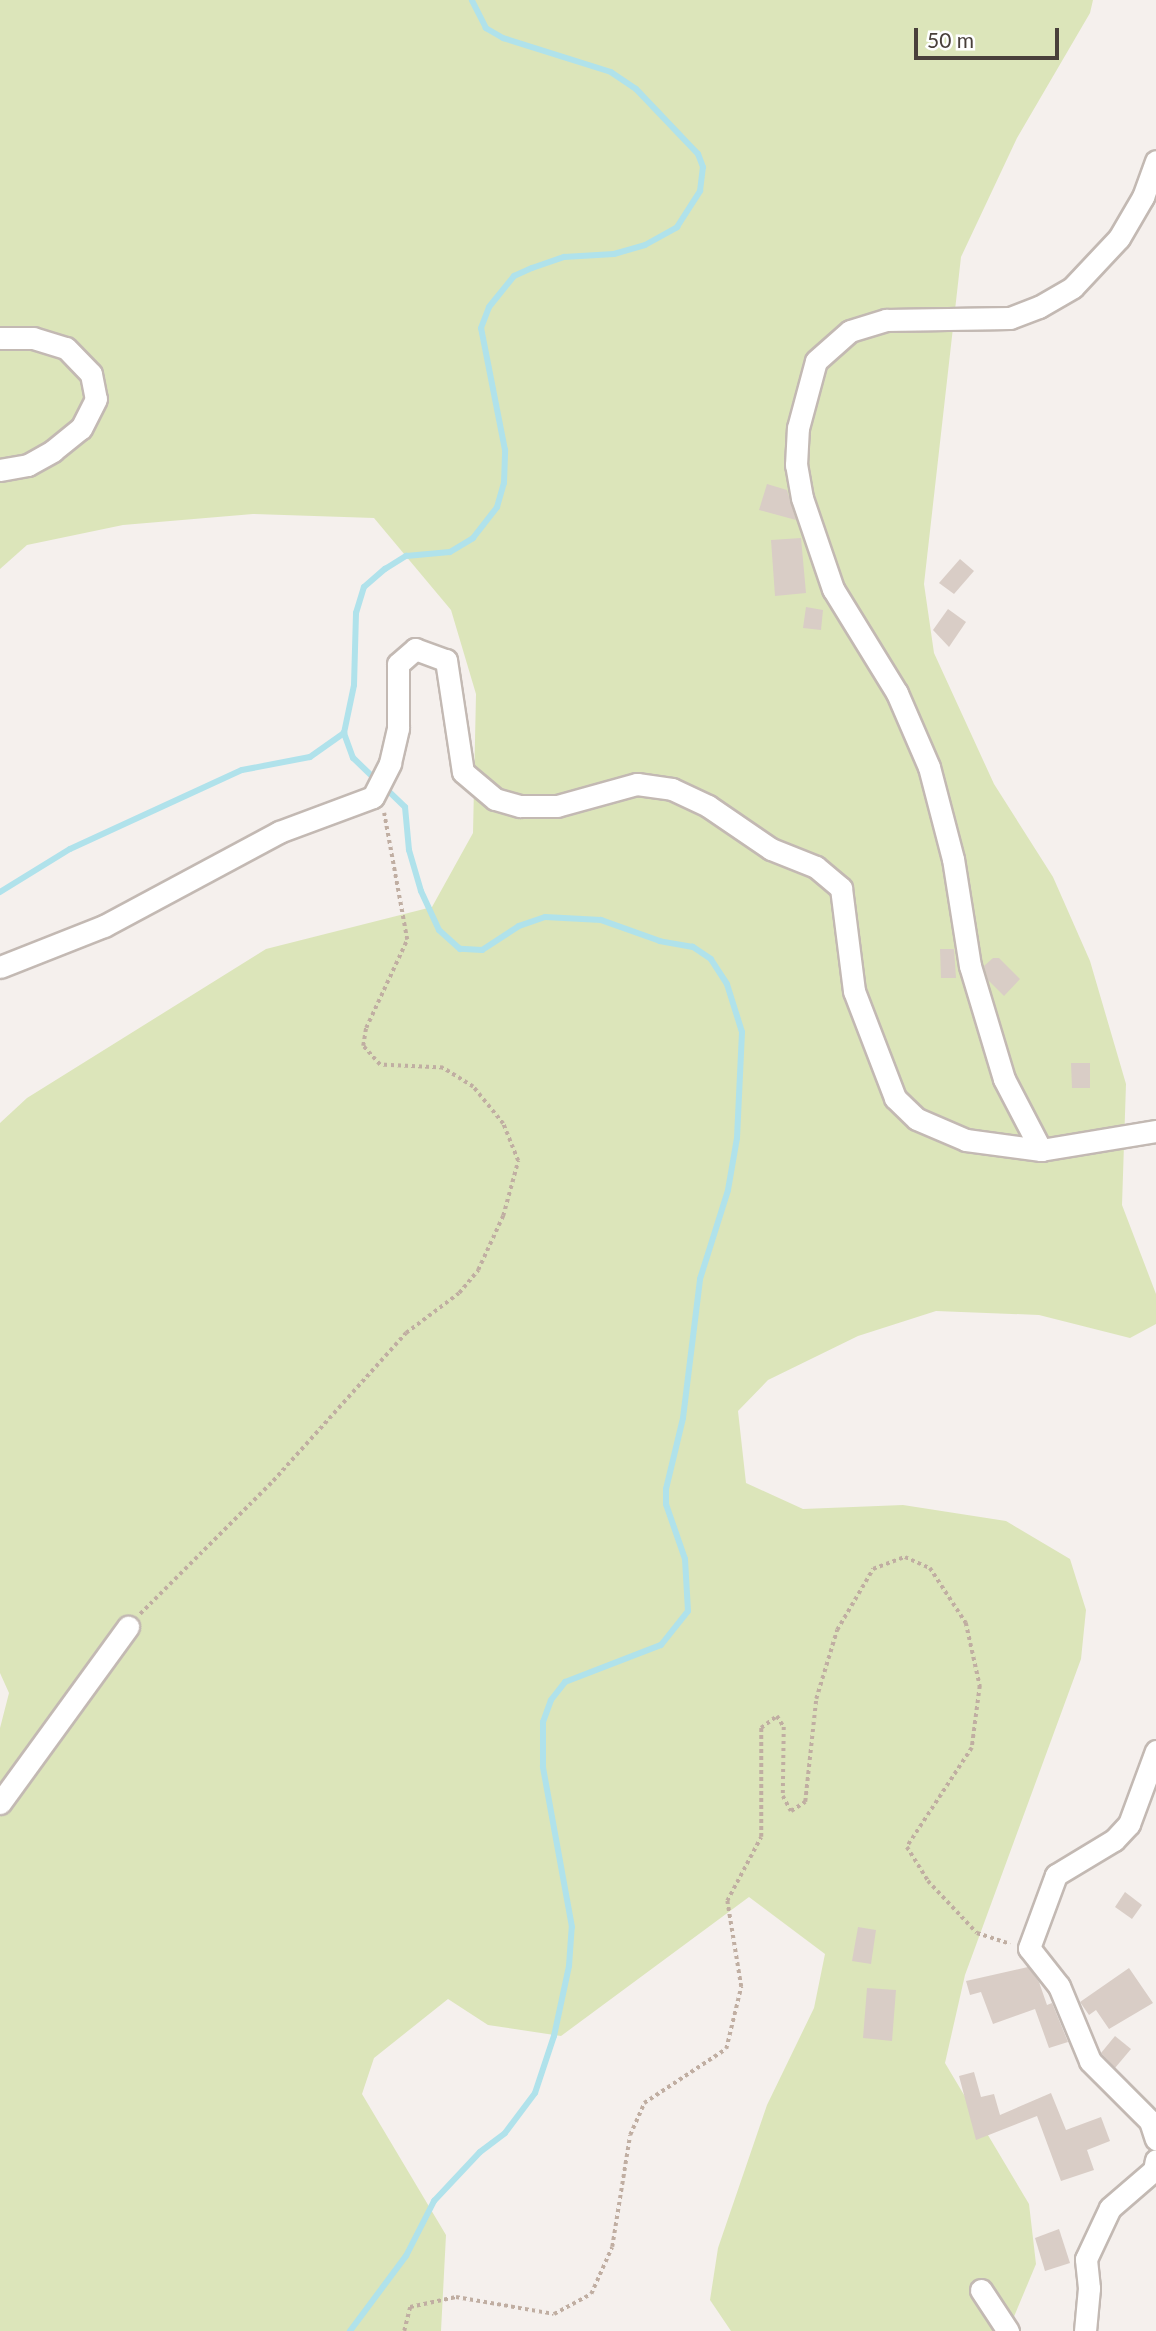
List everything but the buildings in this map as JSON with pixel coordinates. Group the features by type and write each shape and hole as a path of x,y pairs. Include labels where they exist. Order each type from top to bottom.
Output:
{"street":[{"path":"1041,1150 1004,1079 970,966 953,859 929,767 897,693 833,589 802,498 796,465 798,428 816,361 850,331 886,320 1010,317 1039,307 1073,287 1119,238 1156,162"},
{"path":"0,338 33,338 66,348 91,374 96,399 81,428 53,451 28,465 0,470"},
{"path":"0,967 104,926 279,832 373,797 390,763 398,728 398,664 415,649 432,652 446,660 450,671 463,772 495,799 520,806 557,806 637,784 672,789 708,806 771,849 816,867 841,888 846,899 854,991 895,1098 917,1119 966,1140 1041,1150 1156,1131"},
{"path":"0,1802 128,1627"},
{"path":"1156,1751 1129,1825 1114,1840 1056,1875 1029,1948 1059,1986 1090,2061 1150,2120 1156,2139"},
{"path":"1085,2331 1089,2288 1086,2259 1110,2208 1154,2170 1156,2161"},
{"path":"981,2290 1008,2331"}],"path":[{"path":"128,1627 274,1481 406,1334 459,1293 478,1270 503,1216 518,1161 503,1124 473,1087 443,1068 380,1065 363,1046 366,1028 407,940 392,837 386,815 373,797"},
{"path":"404,2331 410,2308 456,2297 554,2314 591,2294 612,2247 630,2135 644,2103 726,2049 741,1987 727,1901 761,1837 761,1728 777,1716 784,1727 783,1796 791,1811 805,1802 816,1699 837,1630 873,1569 905,1557 930,1568 966,1623 981,1686 972,1748 907,1847 910,1856 977,1933 1029,1948"}],"green space":[{"path":"0,0 1093,0 1090,13 1017,138 961,257 924,584 934,653 994,784 1053,877 1090,961 1126,1084 1122,1205 1156,1294 1156,1324 1130,1338 1039,1315 936,1311 858,1336 768,1380 738,1411 746,1483 803,1509 903,1505 1006,1521 1070,1559 1086,1610 1081,1659 965,1975 945,2063 1029,2204 1036,2264 1008,2331 731,2331 710,2300 718,2248 767,2105 814,2008 825,1954 749,1897 561,2036 488,2025 448,1999 374,2058 362,2094 446,2235 441,2331 0,2331 0,1728 9,1693 0,1673 0,1123 27,1098 266,949 432,907 473,833 476,694 451,610 374,518 253,514 123,525 27,545 0,569"}],"waterway":[{"path":"376,780 353,758 344,733 354,685 356,613 364,587 385,569 406,556 450,552 473,538 497,507 504,483 505,450 481,328 489,307 514,276 532,268 564,257 614,254 645,245 677,227 700,191 703,167 698,154 636,89 611,72 503,38 486,28 472,0"},
{"path":"0,892 70,849 242,770 310,757 344,733"},
{"path":"350,2331 406,2256 434,2201 480,2152 505,2133 535,2093 554,2036 569,1966 572,1927 543,1767 543,1722 551,1700 565,1682 661,1645 688,1611 685,1559 666,1504 666,1489 683,1418 700,1279 728,1190 737,1138 742,1032 727,984 711,959 693,947 660,941 601,920 545,917 519,926 482,950 460,949 439,930 421,891 409,850 405,807 384,787"}]}
